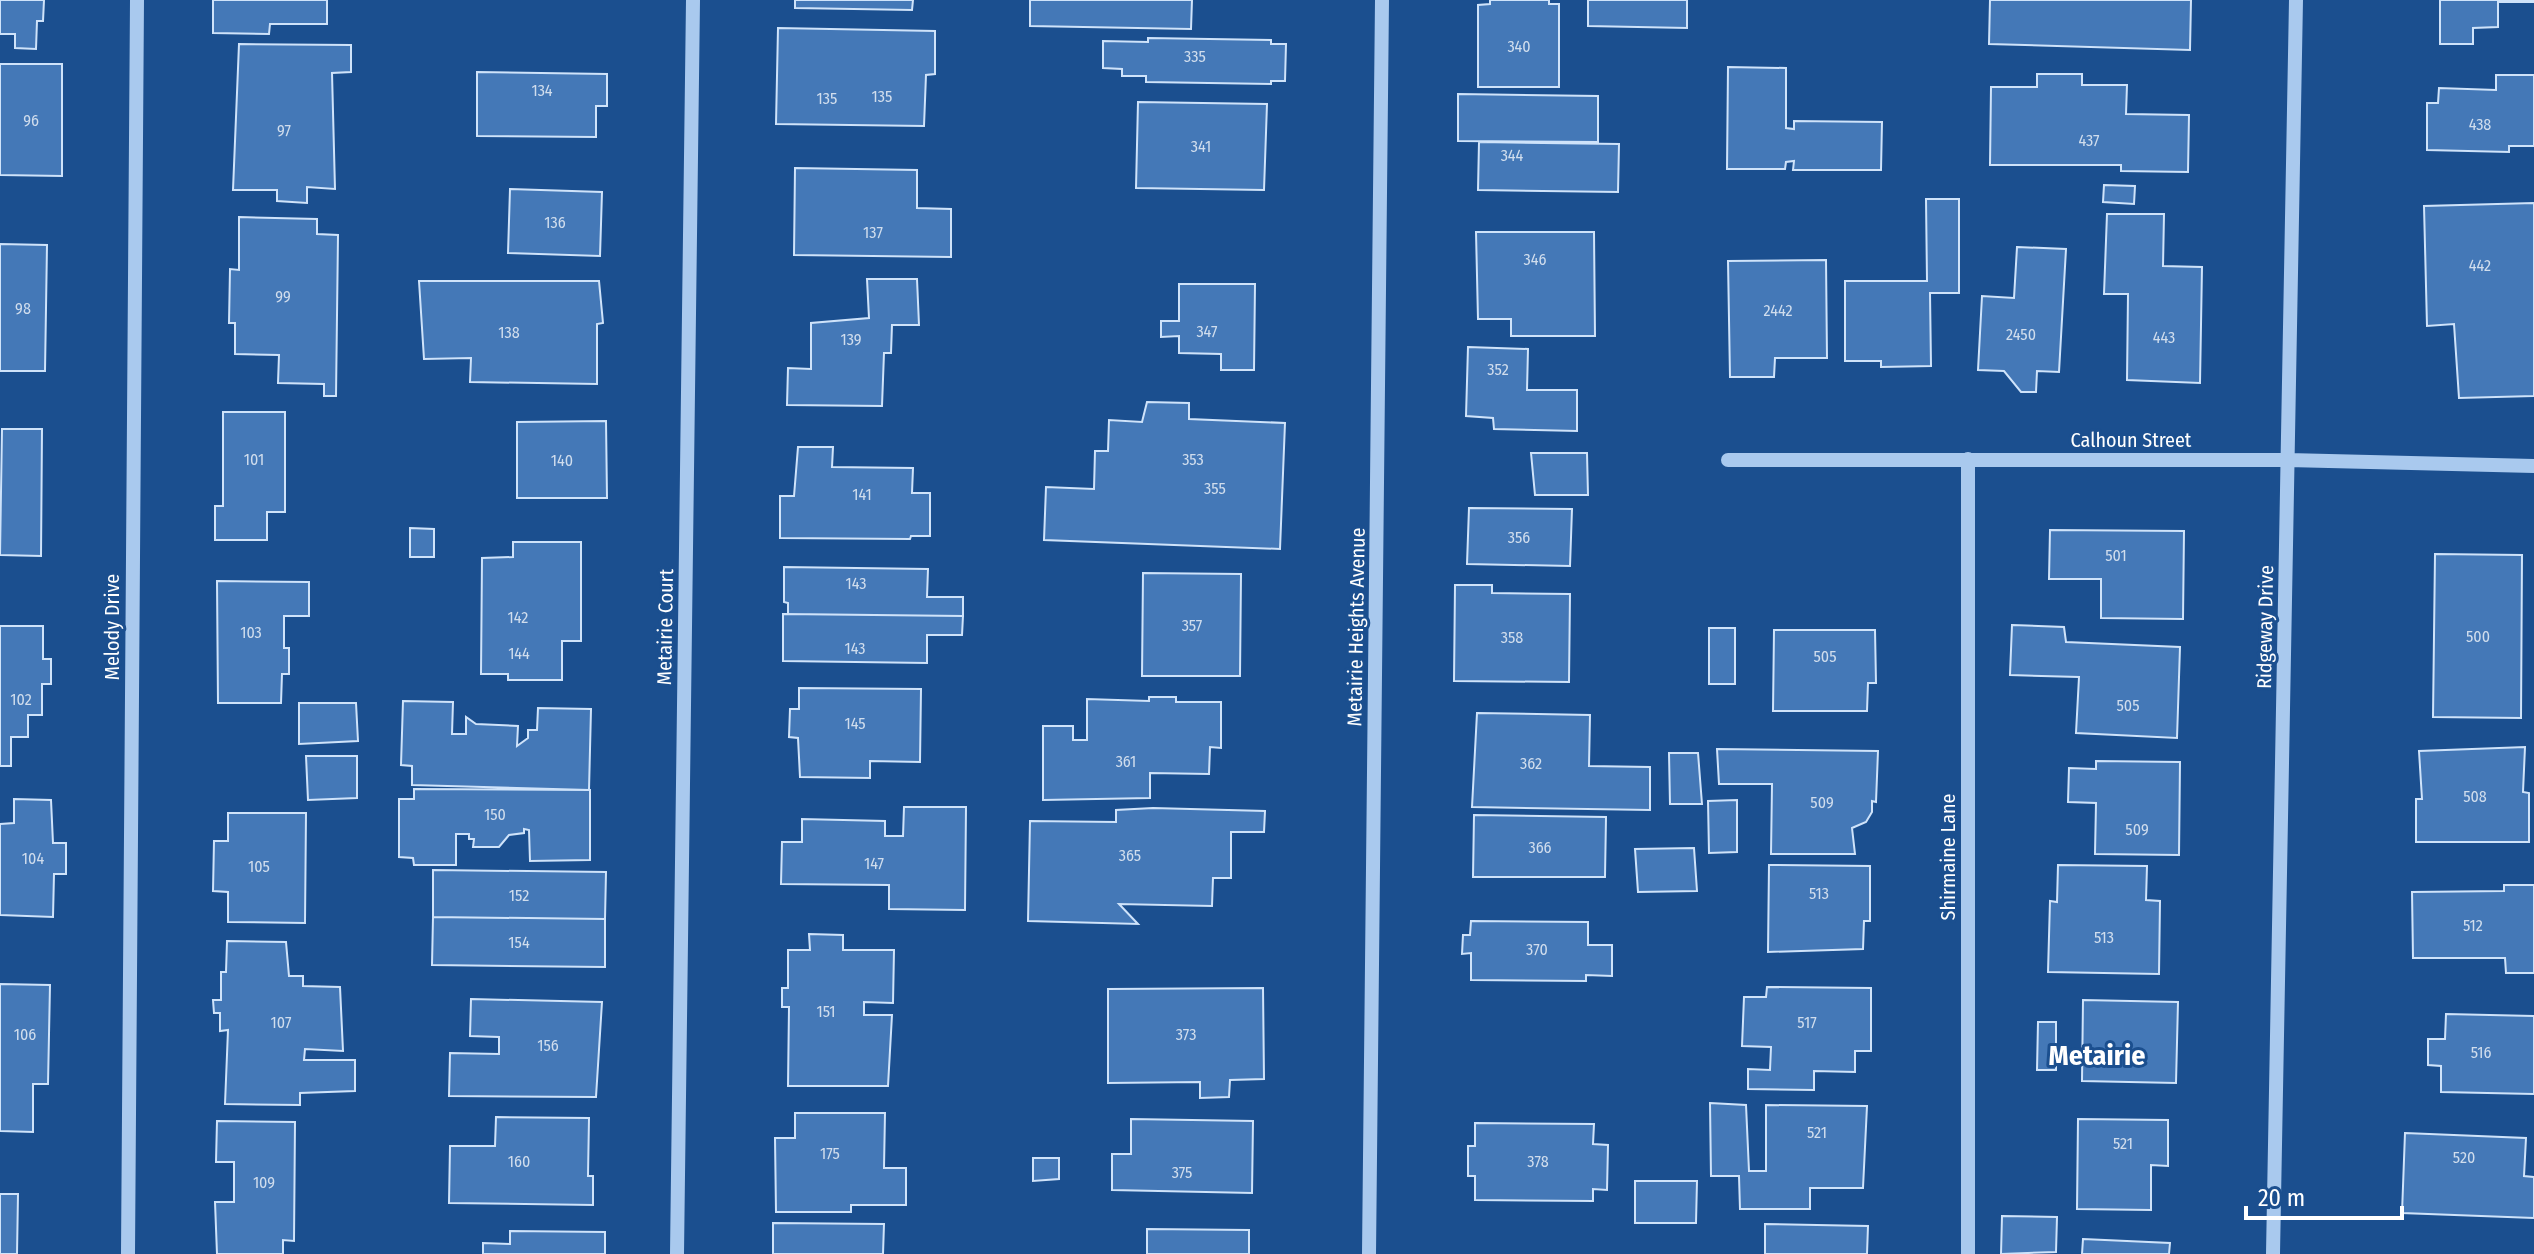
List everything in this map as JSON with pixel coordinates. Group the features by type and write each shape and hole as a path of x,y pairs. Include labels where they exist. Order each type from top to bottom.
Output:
{"street":[{"name":"Melody Drive","path":"128,1254 137,0"},
{"name":"Metairie Court","path":"677,1254 693,0"},
{"name":"Metairie Heights Avenue","path":"1369,1254 1382,0"},
{"name":"Ridgeway Drive","path":"2273,1254 2296,0"},
{"name":"Shirmaine Lane","path":"1968,459 1968,1254"},
{"name":"Calhoun Street","path":"1728,460 2288,460 2534,466"}],"building":[{"path":"0,0 44,0 43,21 37,21 36,49 15,48 15,34 0,34"},
{"path":"213,0 327,0 327,24 270,24 269,34 213,33"},
{"path":"795,0 913,0 912,10 795,8"},
{"path":"1030,0 1192,0 1191,29 1030,26"},
{"path":"1490,0 1549,0 1549,4 1559,4 1559,87 1478,87 1478,5 1490,4"},
{"path":"1588,0 1687,0 1687,28 1588,26"},
{"path":"1990,0 2191,0 2190,50 1989,44"},
{"path":"2440,0 2534,2 2498,2 2498,27 2473,28 2473,44 2440,44"},
{"path":"778,28 935,31 935,74 926,75 924,126 776,124"},
{"path":"1148,38 1271,40 1271,44 1286,44 1285,81 1271,81 1271,84 1146,82 1146,76 1122,76 1122,69 1103,68 1103,41 1148,42"},
{"path":"239,44 351,45 351,72 332,73 335,189 307,187 307,203 277,201 277,190 233,190"},
{"path":"0,64 62,64 62,176 0,175"},
{"path":"1728,67 1786,68 1786,128 1794,129 1794,121 1882,122 1881,170 1793,170 1794,161 1786,162 1785,169 1727,169"},
{"path":"477,72 607,74 607,106 596,106 596,137 477,136"},
{"path":"2037,74 2082,74 2082,85 2127,85 2126,114 2189,115 2188,172 2121,171 2121,165 1990,165 1991,87 2037,87"},
{"path":"2496,75 2534,75 2534,146 2509,146 2509,152 2427,150 2427,103 2438,103 2439,88 2496,90"},
{"path":"1458,94 1598,96 1598,142 1458,141"},
{"path":"1138,102 1267,104 1264,190 1136,188"},
{"path":"1479,142 1619,144 1618,192 1478,190"},
{"path":"795,168 917,170 917,208 951,209 951,257 794,255"},
{"path":"2104,185 2135,186 2134,204 2103,202"},
{"path":"510,189 602,192 600,256 508,253"},
{"path":"1926,199 1959,199 1959,293 1930,293 1931,366 1881,367 1881,361 1845,361 1845,281 1927,281"},
{"path":"2534,203 2534,396 2459,398 2454,324 2427,326 2424,206"},
{"path":"2107,214 2164,214 2163,266 2202,267 2200,383 2127,380 2128,294 2104,294"},
{"path":"239,217 317,219 317,234 338,235 336,396 324,396 324,384 278,383 279,355 235,354 235,323 229,323 230,269 239,270"},
{"path":"1476,232 1594,232 1595,336 1511,336 1511,319 1478,319"},
{"path":"0,244 47,245 45,371 0,371"},
{"path":"2017,247 2066,249 2059,372 2037,371 2036,392 2021,392 2004,371 1978,370 1982,296 2014,298"},
{"path":"1826,260 1827,358 1775,358 1774,377 1730,377 1728,261"},
{"path":"867,279 917,279 919,325 892,325 891,353 884,353 882,406 787,405 788,368 811,369 811,323 869,318"},
{"path":"419,281 599,281 603,323 597,324 597,384 470,382 471,358 424,359"},
{"path":"1179,284 1255,284 1254,370 1221,370 1221,354 1179,353 1179,336 1161,337 1161,321 1179,321"},
{"path":"1468,347 1528,349 1527,390 1577,390 1577,431 1494,429 1493,418 1466,416"},
{"path":"1147,402 1189,403 1189,419 1285,423 1280,549 1044,540 1046,487 1094,489 1095,451 1108,451 1109,420 1142,422"},
{"path":"223,412 285,412 285,512 267,512 267,540 215,540 215,506 223,506"},
{"path":"606,421 607,498 517,498 517,422"},
{"path":"2,429 42,429 41,556 0,555"},
{"path":"798,447 833,447 832,467 913,468 912,493 930,493 930,536 911,536 910,539 780,538 780,496 794,496"},
{"path":"1531,453 1587,453 1588,495 1535,495"},
{"path":"1469,508 1572,509 1570,566 1467,564"},
{"path":"410,528 434,529 434,557 410,557"},
{"path":"2050,530 2184,531 2183,619 2101,618 2101,579 2049,579"},
{"path":"513,542 581,542 581,641 562,641 562,680 508,680 508,674 481,674 482,558 513,557"},
{"path":"2435,554 2522,555 2521,718 2433,717"},
{"path":"784,567 928,569 927,597 963,597 963,616 788,614 788,603 784,602"},
{"path":"1143,573 1241,574 1240,676 1142,676"},
{"path":"217,581 309,582 309,616 284,616 284,648 289,648 289,674 282,674 281,703 218,703"},
{"path":"1455,585 1492,585 1492,593 1570,594 1569,682 1454,681"},
{"path":"783,614 963,616 962,635 927,635 927,663 783,661"},
{"path":"2012,625 2064,627 2066,642 2180,647 2177,738 2076,733 2079,677 2010,675"},
{"path":"0,626 43,626 43,659 51,659 51,684 42,684 42,715 28,715 28,737 11,737 11,766 0,766"},
{"path":"1709,628 1735,628 1735,684 1709,684"},
{"path":"1774,630 1875,630 1876,683 1868,683 1867,711 1773,711"},
{"path":"799,688 921,689 920,762 870,761 870,778 800,777 798,738 789,737 790,709 799,709"},
{"path":"1149,697 1176,697 1176,702 1221,702 1221,748 1210,747 1209,774 1150,773 1150,798 1043,800 1043,726 1073,726 1073,740 1087,740 1087,699 1149,701"},
{"path":"403,701 453,702 452,734 466,734 466,717 476,724 518,726 517,746 528,738 528,730 537,730 538,708 591,709 589,790 412,785 412,766 401,765"},
{"path":"299,703 356,703 358,741 299,744"},
{"path":"1477,713 1590,715 1589,766 1650,767 1650,810 1472,807"},
{"path":"2525,747 2523,792 2529,793 2529,842 2416,842 2416,799 2422,799 2419,751"},
{"path":"1717,749 1878,751 1876,802 1872,801 1872,812 1866,822 1852,828 1855,854 1771,854 1772,784 1719,784"},
{"path":"1669,753 1698,753 1702,804 1670,804"},
{"path":"306,756 357,756 357,798 308,800"},
{"path":"2096,761 2180,762 2179,855 2095,854 2096,803 2068,802 2069,768 2096,769"},
{"path":"414,789 590,790 590,860 530,861 529,830 524,829 524,833 509,835 499,847 473,847 474,839 469,839 469,834 456,834 456,865 414,865 413,858 399,857 399,799 414,799"},
{"path":"14,799 51,800 53,843 66,843 66,874 54,874 53,917 0,915 0,824 14,823"},
{"path":"1737,800 1737,852 1709,853 1708,801"},
{"path":"904,807 966,807 965,910 889,909 889,885 781,884 782,842 802,842 802,819 885,821 885,836 903,836"},
{"path":"1116,810 1265,811 1264,832 1231,832 1231,878 1213,878 1212,906 1119,904 1138,924 1028,921 1030,821 1116,822"},
{"path":"228,813 306,813 305,923 228,922 228,892 213,891 214,841 228,841"},
{"path":"1474,815 1606,817 1605,877 1473,877"},
{"path":"1694,848 1697,891 1638,892 1635,849"},
{"path":"1769,865 1870,866 1870,921 1864,921 1863,949 1768,952"},
{"path":"2058,865 2147,866 2146,900 2160,901 2159,974 2048,972 2050,901 2057,902"},
{"path":"433,870 606,872 605,919 433,917"},
{"path":"2504,885 2534,885 2534,973 2506,973 2505,958 2413,958 2412,892 2504,891"},
{"path":"433,917 605,919 605,967 432,965"},
{"path":"1471,921 1588,922 1588,945 1612,945 1612,976 1586,975 1586,981 1471,980 1471,953 1462,954 1463,935 1470,935"},
{"path":"809,934 843,935 843,950 894,950 893,1003 864,1002 864,1015 892,1015 888,1086 788,1086 789,1007 782,1007 782,988 788,988 788,950 810,950"},
{"path":"227,941 286,942 289,976 303,976 303,986 340,987 343,1051 305,1049 304,1060 355,1060 355,1091 300,1093 300,1105 225,1104 228,1030 220,1031 220,1013 214,1013 213,1000 221,1000 221,972 226,972"},
{"path":"0,984 50,985 48,1084 33,1084 33,1132 0,1131"},
{"path":"1767,987 1871,988 1871,1051 1855,1051 1855,1072 1814,1071 1814,1090 1748,1089 1748,1069 1770,1070 1771,1047 1742,1046 1744,997 1766,997"},
{"path":"1263,988 1264,1079 1230,1080 1229,1097 1200,1098 1200,1082 1108,1083 1108,989"},
{"path":"471,999 602,1002 596,1097 449,1096 450,1053 499,1054 499,1037 470,1036"},
{"path":"2083,1000 2178,1002 2176,1083 2082,1081"},
{"path":"2446,1014 2534,1016 2534,1094 2441,1092 2441,1066 2428,1065 2428,1039 2445,1039"},
{"path":"2038,1022 2056,1022 2056,1070 2037,1070"},
{"path":"1710,1103 1746,1105 1749,1171 1766,1171 1766,1105 1867,1106 1863,1188 1810,1188 1810,1209 1740,1209 1739,1176 1711,1176"},
{"path":"795,1113 885,1113 884,1168 906,1168 906,1205 851,1205 851,1212 776,1212 775,1138 795,1138"},
{"path":"496,1117 589,1118 588,1176 593,1176 593,1205 449,1203 450,1146 495,1146"},
{"path":"1131,1119 1253,1121 1252,1193 1112,1190 1112,1154 1131,1154"},
{"path":"2078,1119 2168,1120 2168,1166 2151,1165 2151,1210 2077,1209"},
{"path":"217,1121 295,1122 294,1241 283,1240 283,1254 217,1254 215,1202 234,1202 234,1162 216,1162"},
{"path":"1475,1123 1594,1124 1593,1144 1608,1145 1607,1190 1593,1189 1593,1201 1475,1200 1475,1176 1468,1176 1468,1146 1475,1146"},
{"path":"2405,1133 2526,1138 2524,1176 2534,1177 2534,1218 2402,1213"},
{"path":"1033,1158 1059,1158 1059,1179 1033,1181"},
{"path":"1635,1181 1697,1181 1696,1223 1635,1223"},
{"path":"0,1194 18,1194 17,1254 0,1254"},
{"path":"2002,1216 2057,1217 2056,1252 2001,1254"},
{"path":"773,1223 884,1224 883,1254 773,1254"},
{"path":"1765,1224 1868,1226 1867,1254 1765,1254"},
{"path":"1147,1229 1249,1230 1249,1254 1147,1254"},
{"path":"510,1231 605,1232 605,1254 483,1254 483,1243 510,1244"},
{"path":"2083,1239 2170,1243 2169,1254 2082,1254"}],"district":[{"name":"Metairie","path":"2097,1055"}]}
